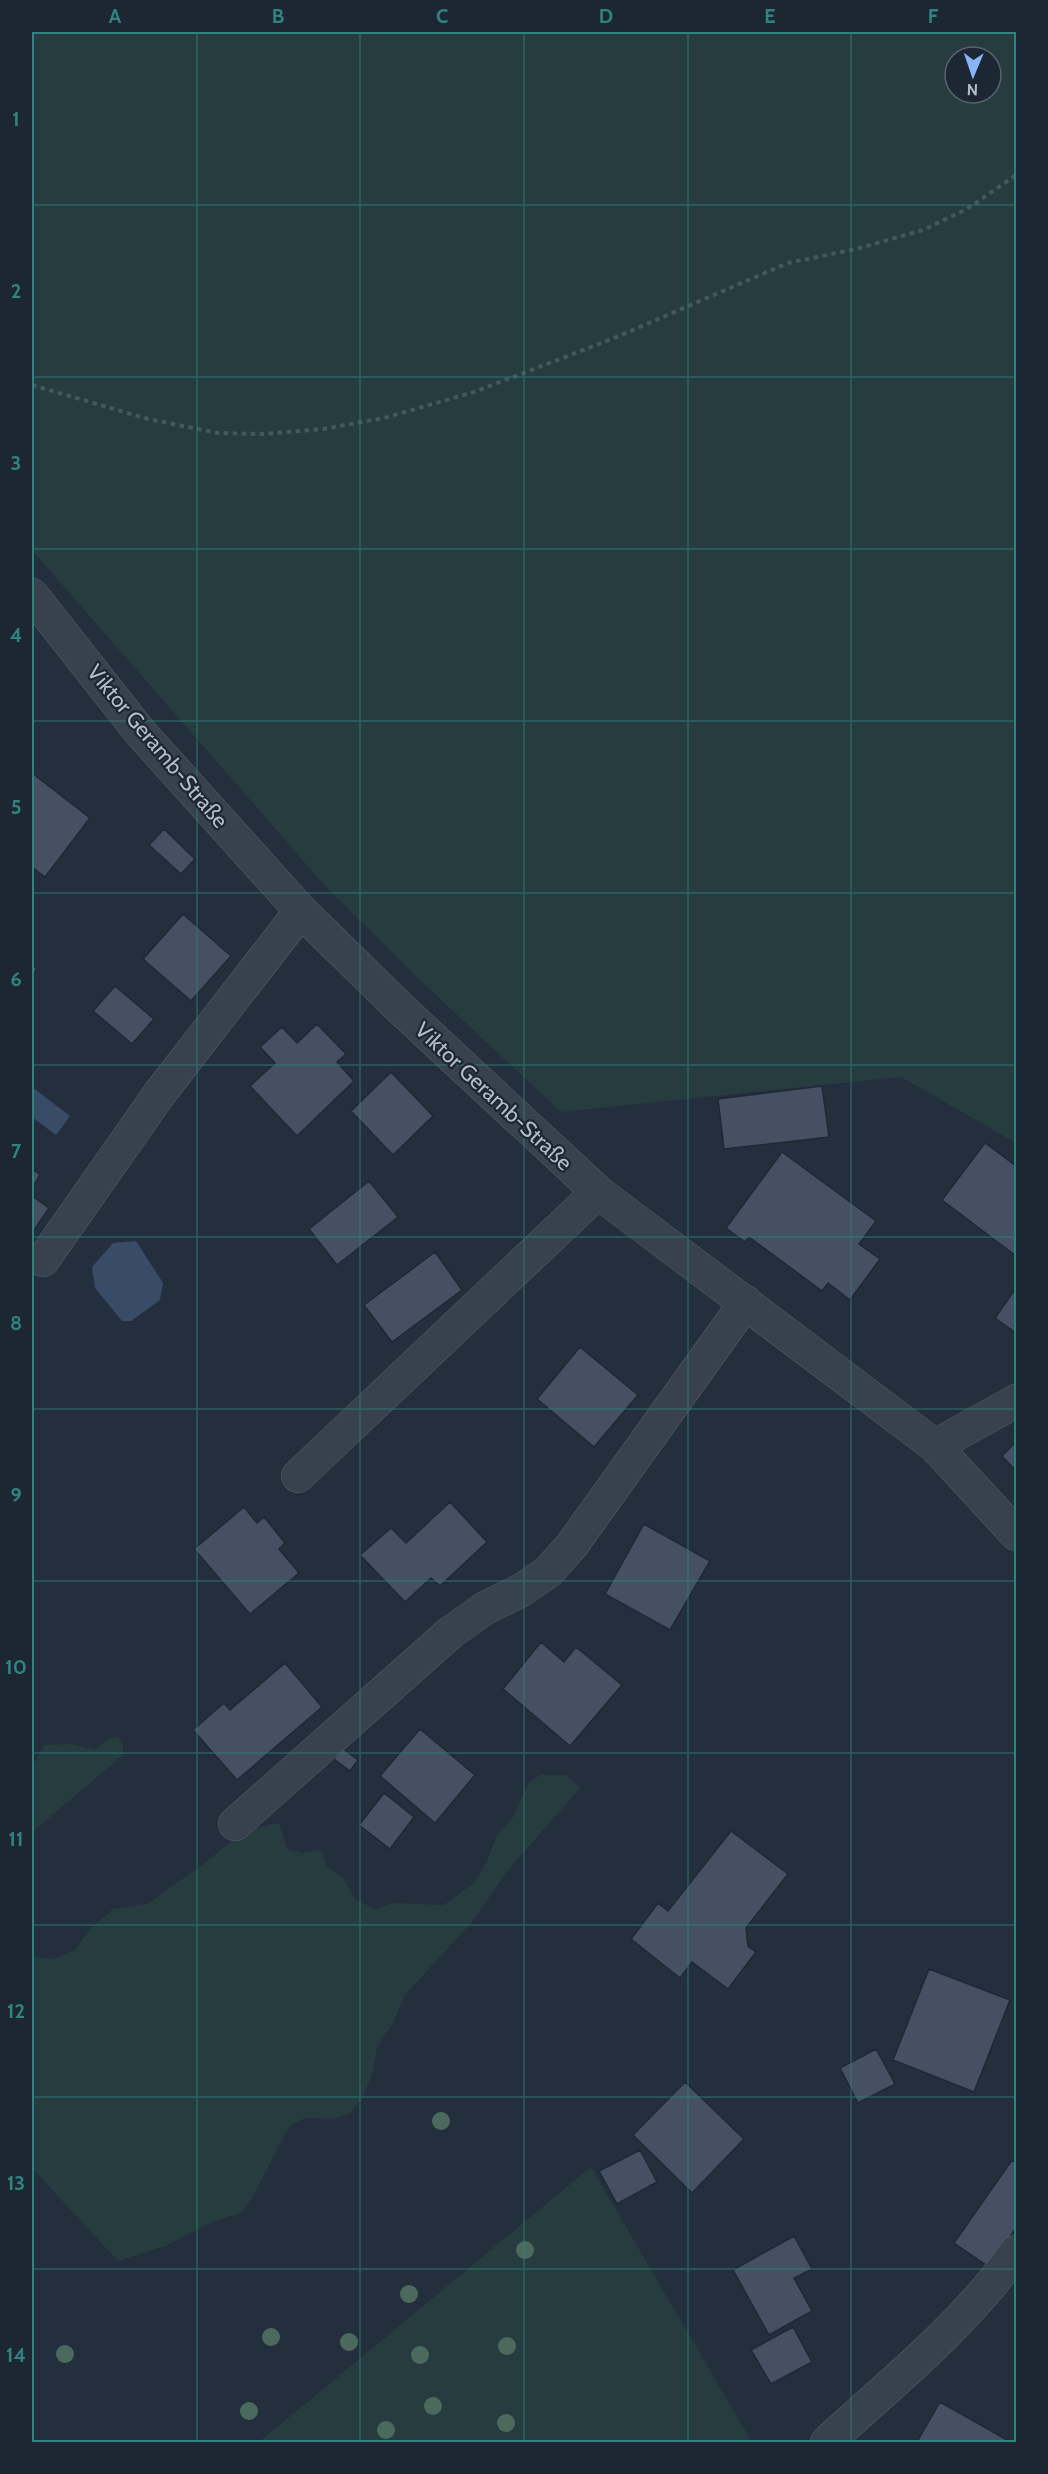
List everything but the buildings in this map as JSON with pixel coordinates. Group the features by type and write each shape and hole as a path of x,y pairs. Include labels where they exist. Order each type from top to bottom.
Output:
{"street":[{"name":"Viktor Geramb-Straße","path":"32,595 140,732 301,911 400,1008 598,1192 935,1446 1017,1534"},
{"path":"43,1260 160,1093 301,911"},
{"path":"298,1476 598,1192"},
{"path":"235,1824 450,1633 485,1608 520,1591 548,1572 572,1545 746,1302"},
{"path":"935,1446 1017,1401"},
{"path":"827,2442 962,2319 996,2281 1017,2252"}],"path":[{"path":"32,385 148,419 218,433 263,434 323,429 384,418 484,388 612,339 788,263 856,249 923,230 967,209 1017,175"}],"green space":[{"path":"32,32 1016,32 1016,1143 901,1077 561,1112 423,983 326,887 32,550"},
{"path":"118,1737 123,1743 123,1755 32,1832 32,1767 44,1745 69,1744 95,1750 109,1739"},
{"path":"540,1775 566,1775 580,1788 509,1869 472,1922 405,1995 393,2023 377,2048 372,2075 362,2099 348,2115 331,2119 305,2118 290,2125 252,2198 241,2213 212,2222 165,2246 118,2261 32,2168 32,1957 55,1959 75,1950 90,1929 113,1909 147,1904 201,1866 246,1830 279,1823 287,1849 303,1853 321,1850 327,1866 343,1878 356,1900 375,1909 394,1903 444,1905 475,1882 487,1861 497,1835 512,1819 529,1782"},
{"path":"591,2167 752,2442 259,2442"}],"water":[{"path":"32,1087 70,1116 56,1135 32,1117"},
{"path":"136,1241 163,1283 160,1300 131,1321 122,1321 95,1288 92,1267 113,1243"}]}
